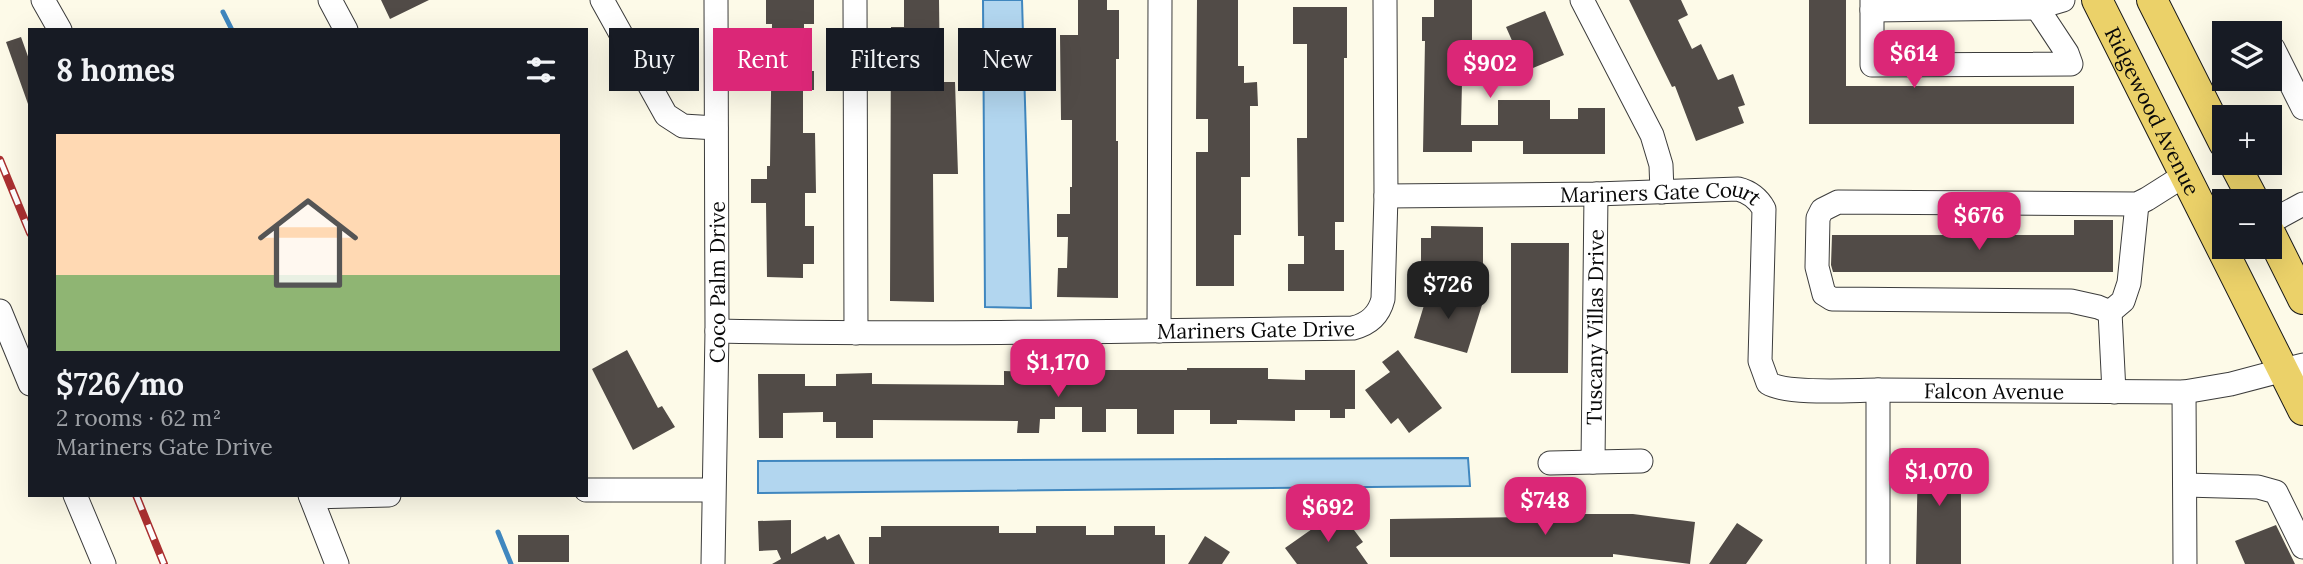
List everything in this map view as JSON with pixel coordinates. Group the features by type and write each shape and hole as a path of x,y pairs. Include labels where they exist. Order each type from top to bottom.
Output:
{"main road":[{"name":"Ridgewood Avenue","path":"2097,0 2185,175 2293,367 2303,410"},
{"path":"2152,0 2212,119"},
{"path":"2282,257 2303,299"}],"street":[{"path":"43,0 59,28"},
{"path":"330,0 345,28"},
{"path":"602,0 666,115 683,125 716,128"},
{"name":"Coco Palm Drive","path":"713,564 717,331 716,0"},
{"path":"855,0 856,333"},
{"path":"1159,331 1160,0"},
{"name":"Mariners Gate Drive","path":"717,331 1159,331 1353,328 1367,323 1377,315 1383,299 1386,196 1385,0"},
{"path":"1582,0 1652,135 1661,165 1662,192"},
{"path":"2034,4 2067,53 2070,64 1872,65 1872,5 2034,4 2063,0"},
{"path":"2282,66 2303,108"},
{"path":"2110,312 2070,301 1832,299 1824,294 1817,267 1818,218 1822,210 1838,202 2137,204 2185,175"},
{"name":"Mariners Gate Court","path":"1386,196 1596,194 1738,189 1751,194 1763,209 1760,361 1768,383 1778,388 1805,390 1878,390"},
{"name":"Tuscany Villas Drive","path":"1593,462 1596,194"},
{"path":"2110,312 2123,301 2129,283 2137,204"},
{"path":"2282,215 2303,204"},
{"path":"0,311 28,379"},
{"path":"2110,312 2114,392"},
{"name":"Falcon Avenue","path":"1878,390 2184,392 2231,384 2293,367"},
{"path":"1878,390 1878,564"},
{"path":"2184,392 2185,564"},
{"path":"1550,463 1641,461"},
{"path":"2185,485 2258,487 2276,492 2303,547"},
{"path":"592,490 713,490"},
{"path":"76,497 104,564"},
{"path":"310,497 337,564"}],"water":[{"path":"983,0 1022,0 1023,28 983,28"},
{"path":"984,91 1025,91 1031,308 985,307"},
{"path":"1468,458 1470,486 758,493 758,461"}],"building":[{"path":"381,0 429,0 390,19"},
{"path":"766,0 814,0 814,24 804,24 804,28 772,28 772,24 766,24"},
{"path":"904,0 939,0 939,28 891,28 904,27"},
{"path":"1078,0 1107,0 1107,10 1119,10 1119,59 1116,59 1118,298 1057,297 1058,268 1067,268 1068,237 1057,237 1057,214 1070,214 1072,187 1072,120 1061,120 1060,35 1078,35"},
{"path":"1197,0 1238,0 1238,66 1244,66 1244,83 1257,82 1258,106 1250,106 1250,177 1241,177 1241,235 1234,235 1234,286 1196,286 1196,152 1208,152 1208,119 1196,119"},
{"path":"1434,0 1472,0 1472,41 1463,41 1461,125 1498,125 1498,100 1550,100 1550,119 1578,119 1578,108 1605,108 1605,154 1523,154 1523,141 1472,141 1472,152 1423,152 1425,41 1422,41 1422,17 1434,17"},
{"path":"1629,0 1681,0 1688,15 1678,20 1692,49 1701,44 1718,80 1733,74 1745,105 1738,107 1744,123 1696,141 1675,86 1672,87"},
{"path":"1809,0 1846,0 1846,86 2074,86 2074,124 1809,124"},
{"path":"1293,7 1347,7 1347,58 1344,58 1344,222 1335,222 1335,250 1344,250 1344,291 1288,291 1288,264 1304,264 1304,236 1298,236 1297,138 1307,138 1307,44 1293,44"},
{"path":"1545,11 1564,55 1533,68 1529,58 1521,61 1506,27"},
{"path":"21,37 28,56 28,104 6,42"},
{"path":"812,71 814,71 812,90"},
{"path":"944,82 955,82 958,174 933,174 934,302 890,301 891,91 944,91"},
{"path":"771,91 803,91 803,133 815,133 816,193 805,193 805,226 814,226 814,264 803,264 803,278 767,277 766,203 751,203 751,179 767,179 767,166 770,166"},
{"path":"2074,220 2113,220 2113,272 1833,272 1831,265 1832,235 2074,235"},
{"path":"1431,226 1483,227 1483,265 1469,265 1469,278 1421,278 1421,238 1431,238"},
{"path":"1511,243 1569,243 1568,373 1511,373"},
{"path":"1429,289 1482,305 1467,353 1414,338"},
{"path":"627,350 658,408 662,406 675,427 633,450 592,369"},
{"path":"1398,350 1442,408 1409,433 1398,418 1391,424 1365,390 1390,372 1382,362"},
{"path":"1268,368 1268,379 1305,380 1305,370 1355,370 1355,409 1345,409 1345,418 1330,418 1330,410 1295,410 1295,421 1237,420 1237,424 1210,424 1210,410 1174,410 1174,434 1137,434 1137,409 1106,409 1106,432 1082,432 1082,407 1055,407 1055,419 1040,419 1039,433 1017,433 1018,421 873,420 873,438 836,438 836,422 823,422 823,412 783,413 783,438 759,438 758,374 805,374 805,386 836,386 836,374 872,373 872,384 1004,385 1004,371 1041,372 1040,382 1068,382 1068,370"},
{"path":"1918,452 1964,452 1961,564 1916,564"},
{"path":"1339,510 1363,542 1356,547 1368,564 1297,564 1285,548"},
{"path":"1633,514 1695,522 1690,564 1613,554 1613,557 1390,557 1390,519"},
{"path":"791,520 791,554 825,536 827,540 839,534 855,564 772,564 781,559 777,550 759,551 758,521"},
{"path":"1737,523 1763,540 1746,564 1709,564"},
{"path":"2276,525 2295,564 2245,564 2235,541"},
{"path":"881,526 999,526 999,533 1036,533 1036,526 1086,526 1086,535 1114,535 1114,526 1155,526 1155,535 1165,535 1165,564 869,564 869,537 881,537"},
{"path":"518,535 569,535 569,562 518,562"},
{"path":"1205,536 1230,552 1222,564 1188,564"}],"waterway":[{"path":"223,12 231,28"},
{"path":"498,532 511,564"}],"railway":[{"path":"0,160 28,228"},
{"path":"137,497 164,564"}]}
